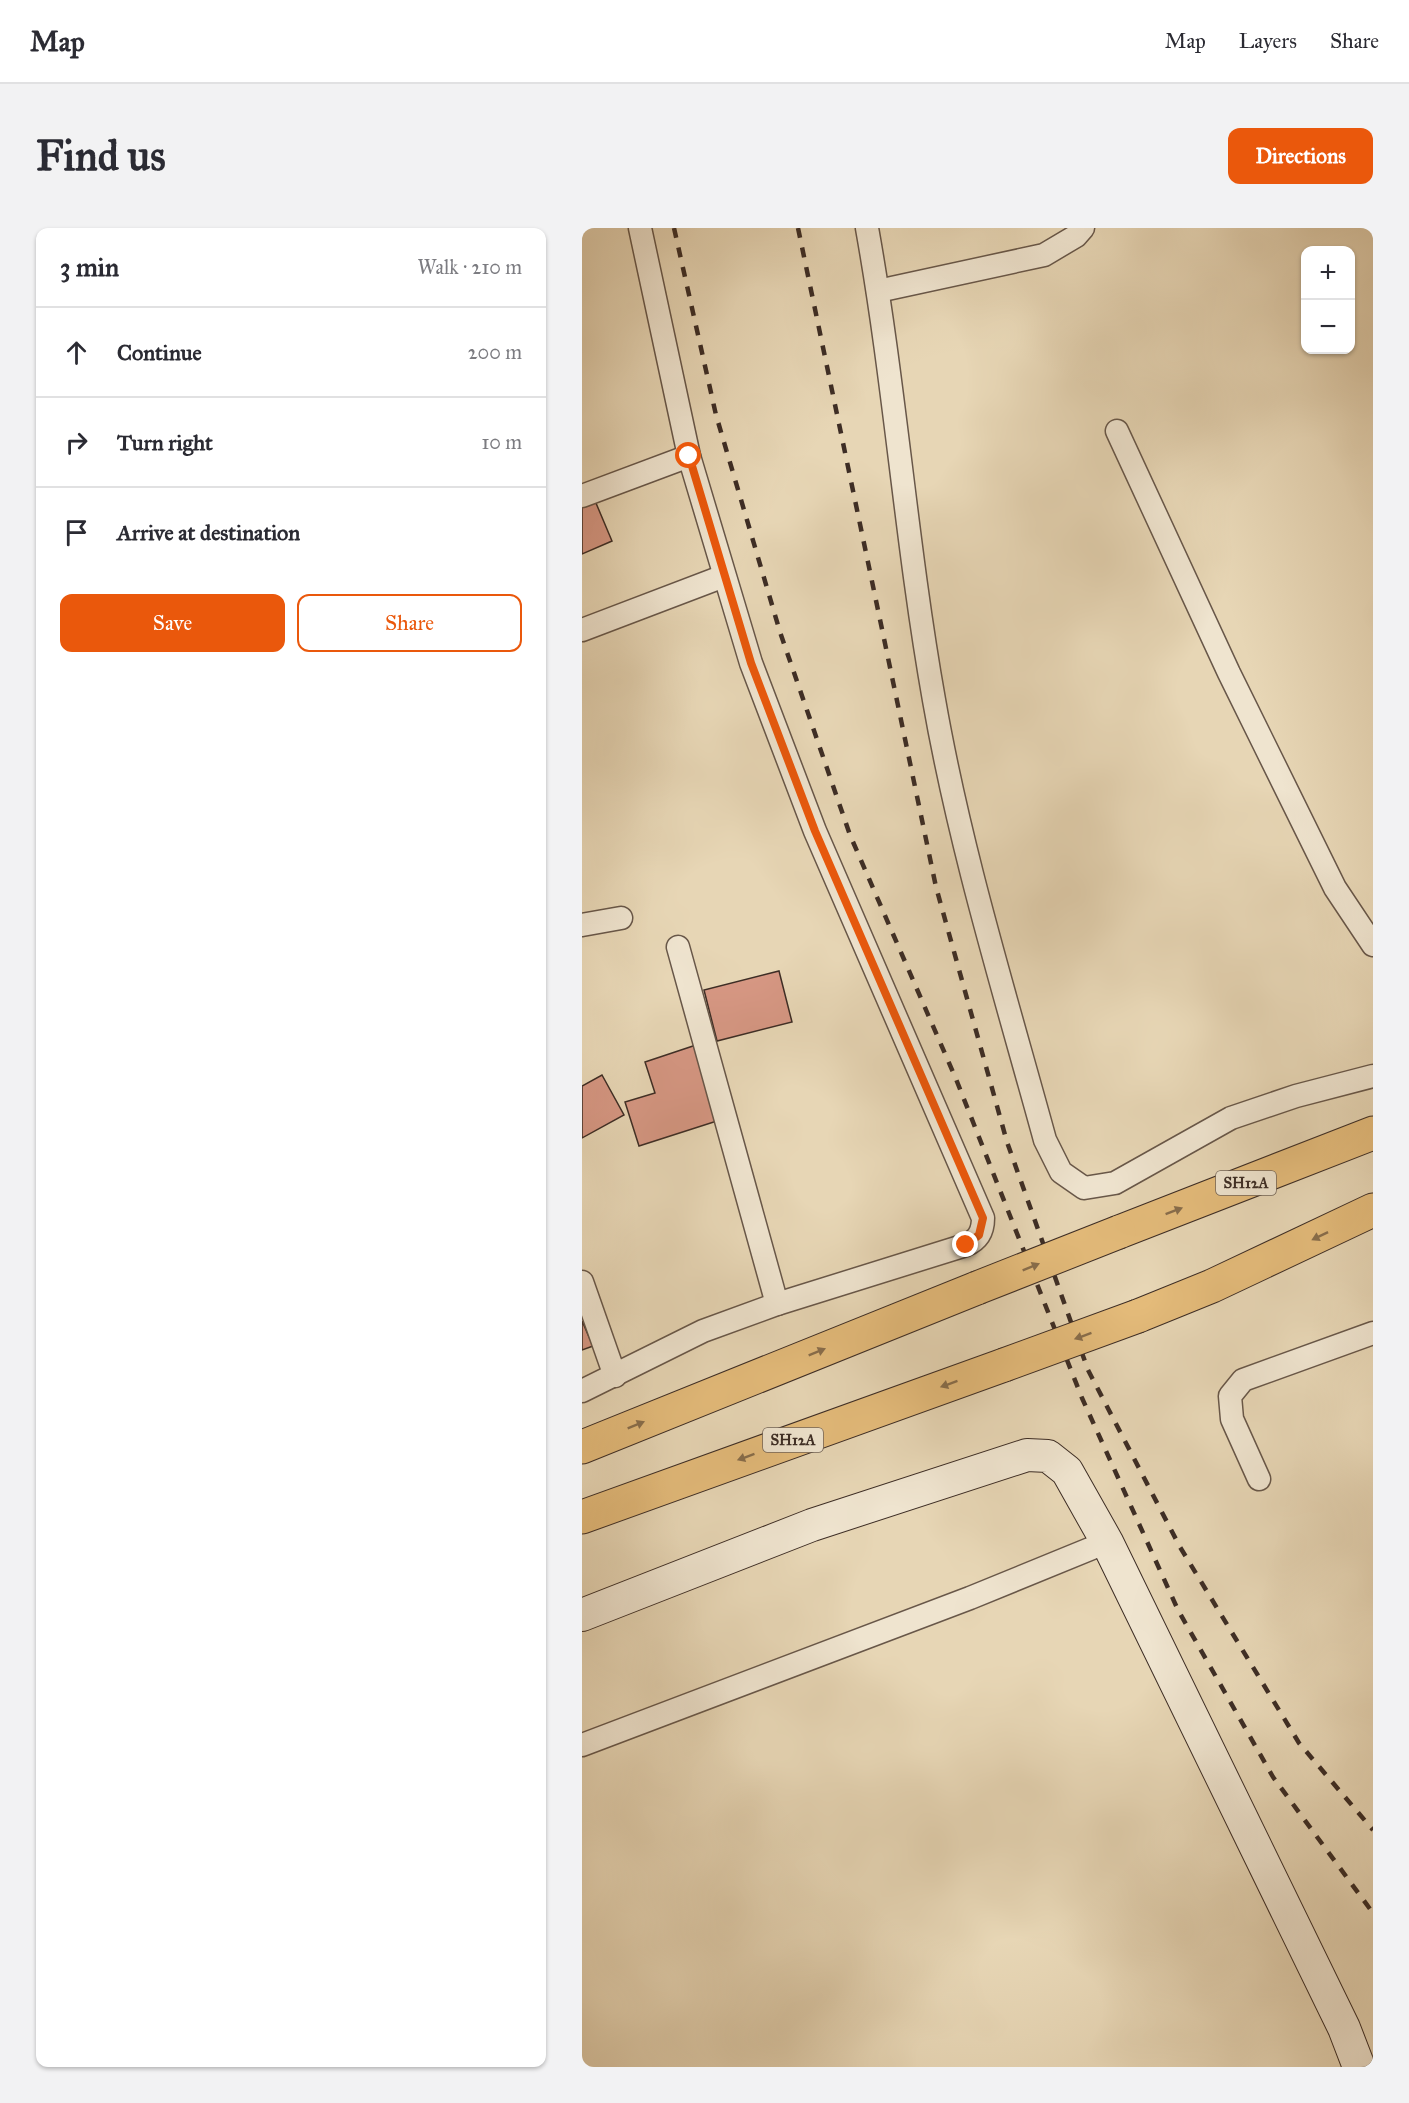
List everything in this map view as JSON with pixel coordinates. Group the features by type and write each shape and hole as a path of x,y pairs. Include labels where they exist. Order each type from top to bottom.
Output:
{"main road":[{"name":"SH12A","path":"582,1447 977,1288 1373,1133"},
{"name":"SH12A","path":"582,1517 1138,1316 1233,1276 1373,1210"}],"street":[{"path":"582,1390 704,1331 777,1304 966,1245 979,1235 983,1218 815,831 751,663 689,456 640,228"},
{"path":"867,228 878,291 903,495 934,701 968,858 1045,1140 1061,1172 1084,1188 1115,1183 1231,1118 1296,1096 1373,1076"},
{"path":"878,291 1044,255 1076,236 1083,228"},
{"path":"1117,431 1229,673 1335,888 1373,945"},
{"path":"582,496 689,456"},
{"path":"582,630 724,576"},
{"path":"582,925 621,918"},
{"path":"678,947 777,1304"},
{"path":"582,1282 615,1376"},
{"path":"1259,1479 1232,1419 1230,1396 1243,1380 1373,1333"},
{"path":"582,1615 812,1525 1027,1455 1048,1456 1067,1471 1107,1542 1344,2028 1359,2067"},
{"path":"582,1745 970,1598 1107,1542"},
{"path":"1344,2028 1373,2062"}],"building":[{"path":"593,496 612,541 582,554 582,500"},
{"path":"779,971 792,1022 717,1041 704,990"},
{"path":"696,1045 720,1120 639,1146 625,1102 655,1093 645,1062"},
{"path":"602,1075 624,1115 582,1138 582,1086"},
{"path":"582,1321 593,1346 582,1350"}],"railway":[{"path":"674,228 716,415 780,632 850,835 956,1079 1082,1398 1178,1610 1273,1777 1373,1913"},
{"path":"798,228 936,887 1007,1142 1088,1370 1180,1547 1299,1743 1373,1830"}],"route":[{"path":"689,456 751,663 815,831 983,1218 983,1227 979,1235 974,1242 966,1245"}]}
